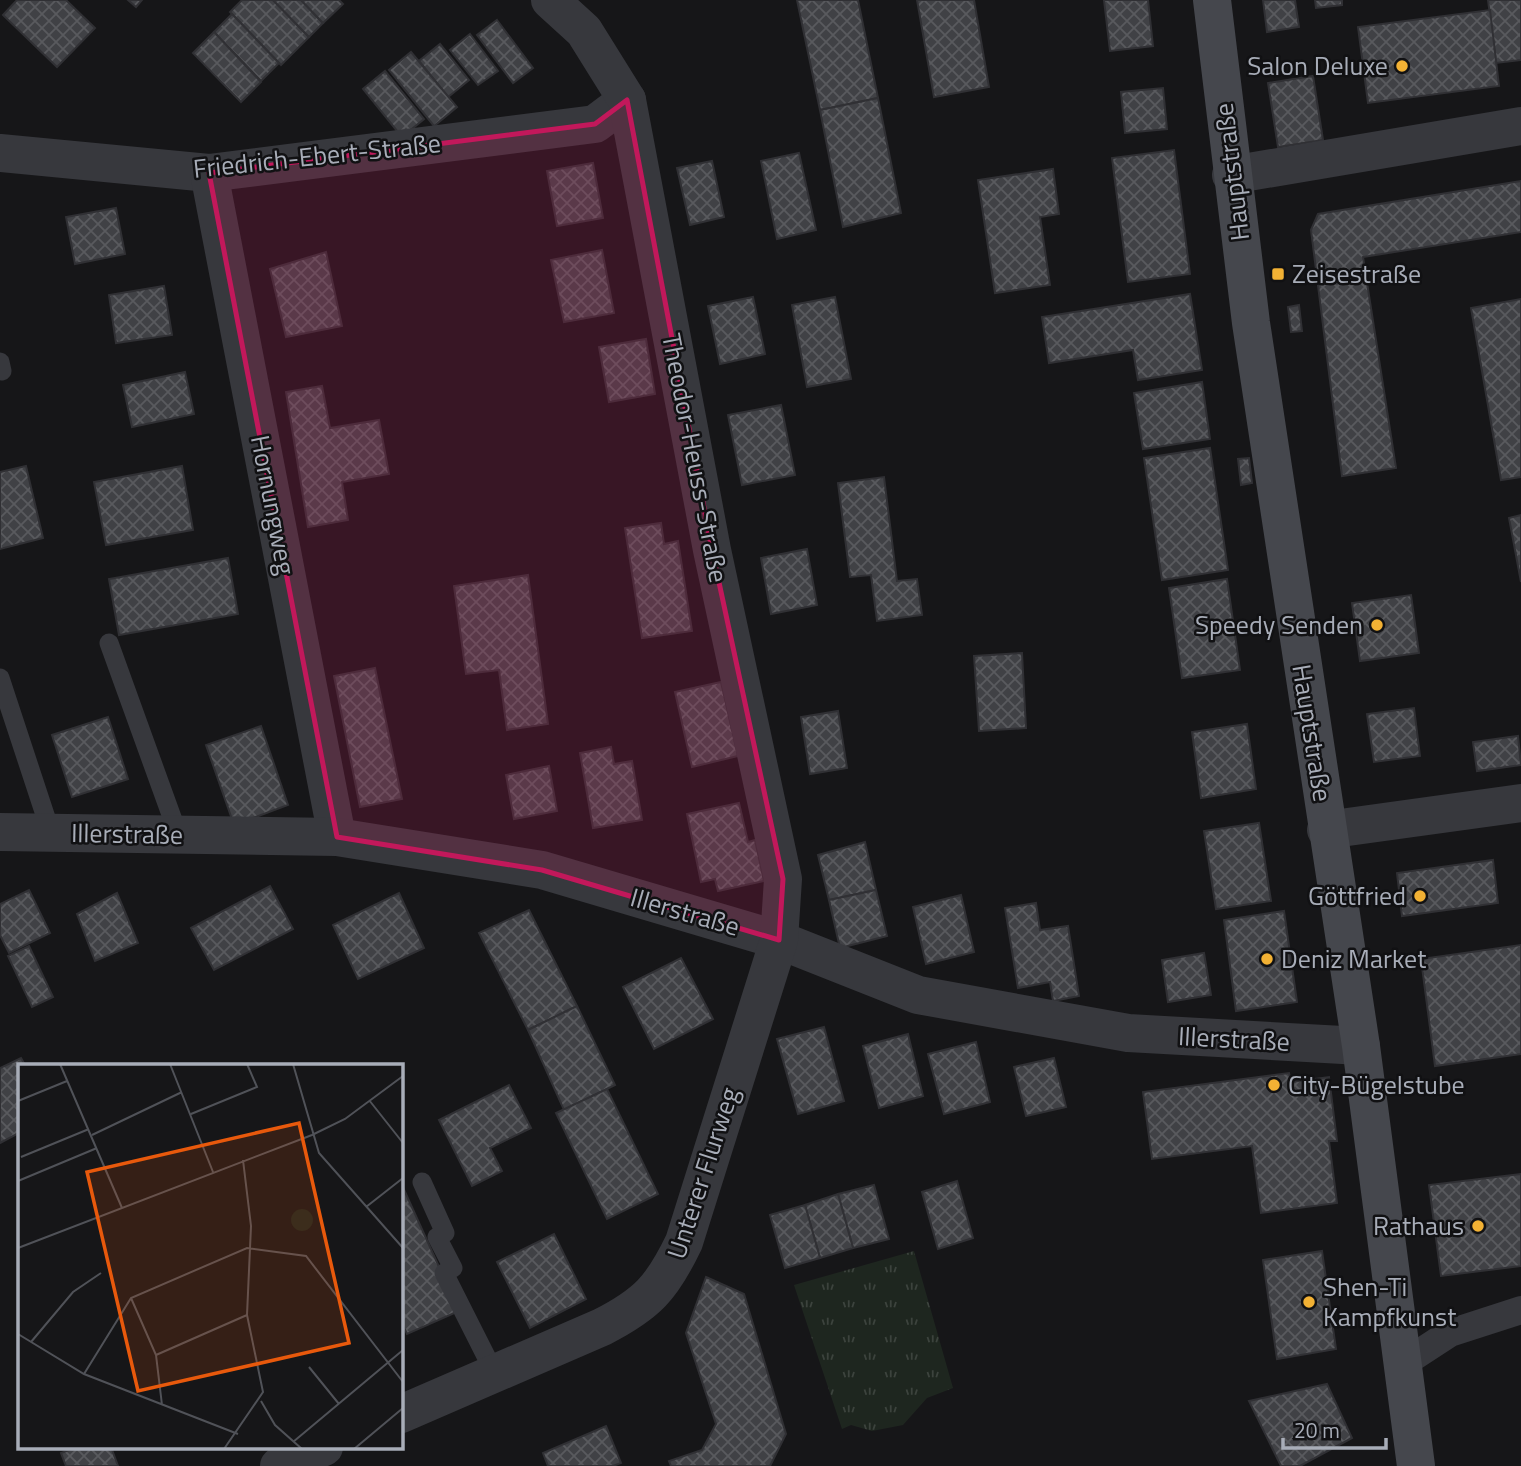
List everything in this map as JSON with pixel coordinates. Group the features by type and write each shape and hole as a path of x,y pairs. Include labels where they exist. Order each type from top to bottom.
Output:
{"main road":[{"name":"Hauptstraße","path":"1212,0 1231,175 1278,516 1361,1046 1405,1363 1416,1466"}],"street":[{"name":"Theodor-Heuss-Straße","path":"550,0 584,31 627,100 712,550 783,879 779,940"},
{"name":"Friedrich-Ebert-Straße","path":"0,153 209,173 595,124 627,100"},
{"path":"1231,175 1521,126"},
{"name":"Hornungweg","path":"209,173 338,837"},
{"path":"1326,830 1521,803"},
{"name":"Illerstraße","path":"0,832 338,837 542,870 779,940 930,997 1128,1033 1361,1046"},
{"name":"Unterer Flurweg","path":"402,1414 633,1311 666,1280 684,1242 779,940"},
{"path":"1405,1363 1450,1333 1521,1310"},
{"path":"279,1466 322,1448"}],"lane":[{"path":"109,643 178,834"},
{"path":"0,678 51,833"},
{"path":"422,1182 445,1233 437,1237 453,1268 444,1273 495,1374"}],"highlighted area":[{"path":"627,100 712,550 783,879 779,940 542,870 337,837 209,173 595,124"}],"green space":[{"path":"914,1251 953,1388 927,1398 903,1425 872,1431 851,1425 842,1429 794,1285"}],"building":[{"path":"17,0 66,0 95,28 57,67 3,15"},
{"path":"128,0 142,0 136,7"},
{"path":"242,0 273,0 309,37 281,65 230,12"},
{"path":"273,0 301,0 323,23 309,37"},
{"path":"301,0 339,0 343,4 323,23"},
{"path":"797,0 858,0 878,98 820,110"},
{"path":"917,0 974,0 989,87 934,97"},
{"path":"1104,0 1148,0 1153,46 1110,51"},
{"path":"1263,0 1295,0 1299,27 1267,32"},
{"path":"1315,0 1342,0 1342,5 1316,8"},
{"path":"1488,0 1521,0 1521,60 1496,63"},
{"path":"1490,10 1499,86 1368,103 1358,27"},
{"path":"232,14 279,63 261,81 214,32"},
{"path":"497,20 533,68 513,83 477,35"},
{"path":"214,32 261,82 241,102 193,53"},
{"path":"470,34 498,71 478,85 450,50"},
{"path":"440,44 469,80 448,97 419,61"},
{"path":"411,52 457,107 434,126 389,70"},
{"path":"385,71 424,119 402,137 363,89"},
{"path":"1313,76 1323,140 1278,147 1268,83"},
{"path":"1163,88 1167,129 1125,133 1121,92"},
{"path":"878,98 901,213 843,227 820,110"},
{"path":"1174,150 1190,274 1128,282 1112,158"},
{"path":"799,153 816,230 777,239 761,161"},
{"path":"712,161 724,217 690,225 677,168"},
{"path":"593,163 603,218 557,226 547,171"},
{"path":"1053,169 1059,214 1040,217 1050,285 995,293 978,180"},
{"path":"1521,181 1521,232 1363,257 1396,468 1342,476 1311,230 1318,214"},
{"path":"116,208 125,254 75,264 66,217"},
{"path":"602,250 614,313 564,322 551,260"},
{"path":"326,252 342,326 286,337 270,269"},
{"path":"164,286 172,335 116,343 109,295"},
{"path":"1190,294 1202,370 1138,380 1133,350 1049,363 1042,317"},
{"path":"753,297 765,354 720,364 708,306"},
{"path":"835,297 851,379 807,387 792,305"},
{"path":"1521,299 1521,477 1501,480 1471,308"},
{"path":"1299,305 1302,331 1291,332 1288,307"},
{"path":"646,339 655,394 609,402 599,347"},
{"path":"185,372 194,414 132,427 123,385"},
{"path":"1202,382 1210,439 1143,449 1134,393"},
{"path":"322,386 330,428 379,420 389,474 342,482 348,520 308,527 286,392"},
{"path":"781,405 795,475 742,485 728,415"},
{"path":"1210,448 1228,570 1162,580 1144,458"},
{"path":"1249,458 1252,483 1241,485 1238,459"},
{"path":"26,466 43,538 0,549 0,472"},
{"path":"182,466 193,530 106,545 94,482"},
{"path":"884,477 897,581 917,579 922,615 877,621 871,575 850,577 838,483"},
{"path":"1521,515 1521,582 1509,518"},
{"path":"661,523 664,544 678,541 692,631 642,638 625,528"},
{"path":"807,549 817,605 771,614 761,558"},
{"path":"228,558 238,614 119,635 109,579"},
{"path":"528,575 548,724 507,730 499,670 466,674 454,586"},
{"path":"1227,579 1240,670 1182,678 1169,588"},
{"path":"1411,595 1419,653 1360,661 1352,603"},
{"path":"1022,653 1026,728 979,731 974,656"},
{"path":"375,668 402,799 360,807 334,676"},
{"path":"721,682 738,756 692,767 675,692"},
{"path":"1414,708 1420,756 1374,762 1367,714"},
{"path":"838,711 847,768 810,774 801,717"},
{"path":"108,717 128,779 72,797 52,735"},
{"path":"1247,724 1256,789 1201,798 1192,732"},
{"path":"261,726 288,805 234,825 206,745"},
{"path":"1518,736 1521,765 1477,771 1473,742"},
{"path":"611,747 614,764 632,761 642,820 593,828 580,753"},
{"path":"549,766 557,811 514,819 506,775"},
{"path":"739,803 748,842 755,840 764,881 718,891 715,879 701,882 687,814"},
{"path":"1259,823 1271,901 1216,909 1204,831"},
{"path":"865,842 876,890 829,900 818,855"},
{"path":"1493,860 1498,903 1402,916 1397,873"},
{"path":"270,886 293,929 214,970 191,928"},
{"path":"29,890 50,933 9,953 0,935 0,904"},
{"path":"876,890 887,936 840,948 829,900"},
{"path":"117,893 138,943 95,961 77,914"},
{"path":"399,893 424,948 358,979 333,925"},
{"path":"961,895 974,952 926,964 913,907"},
{"path":"1036,903 1040,930 1068,926 1079,996 1053,1001 1050,982 1018,988 1005,908"},
{"path":"529,910 577,1006 528,1030 479,933"},
{"path":"1284,911 1297,1002 1236,1011 1224,920"},
{"path":"1521,945 1521,1054 1435,1066 1421,959"},
{"path":"29,946 53,997 32,1007 8,956"},
{"path":"1204,953 1211,995 1168,1002 1162,960"},
{"path":"681,958 713,1019 654,1049 623,987"},
{"path":"577,1006 615,1085 564,1110 528,1030"},
{"path":"824,1027 844,1101 798,1114 777,1039"},
{"path":"908,1034 923,1096 879,1108 863,1046"},
{"path":"976,1042 990,1102 944,1114 928,1054"},
{"path":"21,1058 24,1064 18,1064 18,1134 0,1143 0,1068"},
{"path":"1054,1058 1066,1107 1026,1116 1014,1067"},
{"path":"1289,1073 1291,1082 1329,1077 1337,1141 1329,1141 1337,1203 1261,1213 1252,1146 1152,1159 1143,1092"},
{"path":"509,1085 531,1128 490,1148 502,1171 472,1186 439,1120"},
{"path":"607,1089 658,1194 607,1219 556,1113"},
{"name":"Rathaus","path":"1521,1174 1521,1266 1441,1276 1429,1185"},
{"path":"957,1181 973,1238 938,1249 922,1192"},
{"path":"402,1185 459,1311 407,1334 402,1323"},
{"path":"874,1185 889,1239 853,1248 838,1194"},
{"path":"838,1194 853,1248 820,1258 805,1205"},
{"path":"805,1205 820,1258 785,1268 770,1215"},
{"path":"554,1234 586,1299 530,1328 497,1262"},
{"path":"1322,1251 1336,1349 1277,1359 1263,1260"},
{"path":"706,1277 744,1294 786,1434 770,1466 671,1466 669,1461 702,1450 716,1424 686,1333"},
{"path":"1327,1384 1352,1438 1300,1466 1281,1466 1249,1401"},
{"path":"606,1426 621,1463 613,1466 548,1466 543,1453"},
{"path":"74,1448 111,1448 118,1466 66,1466 61,1453"}],"place":[{"name":"Salon Deluxe","path":"1402,66"},
{"name":"Zeisestraße","path":"1278,274"},
{"name":"Speedy Senden","path":"1377,625"},
{"name":"Göttfried","path":"1420,896"},
{"name":"Deniz Market","path":"1267,959"},
{"name":"City-Bügelstube","path":"1274,1085"},
{"name":"Rathaus","path":"1478,1226"},
{"name":"Shen-Ti Kampfkunst","path":"1309,1302"}]}
